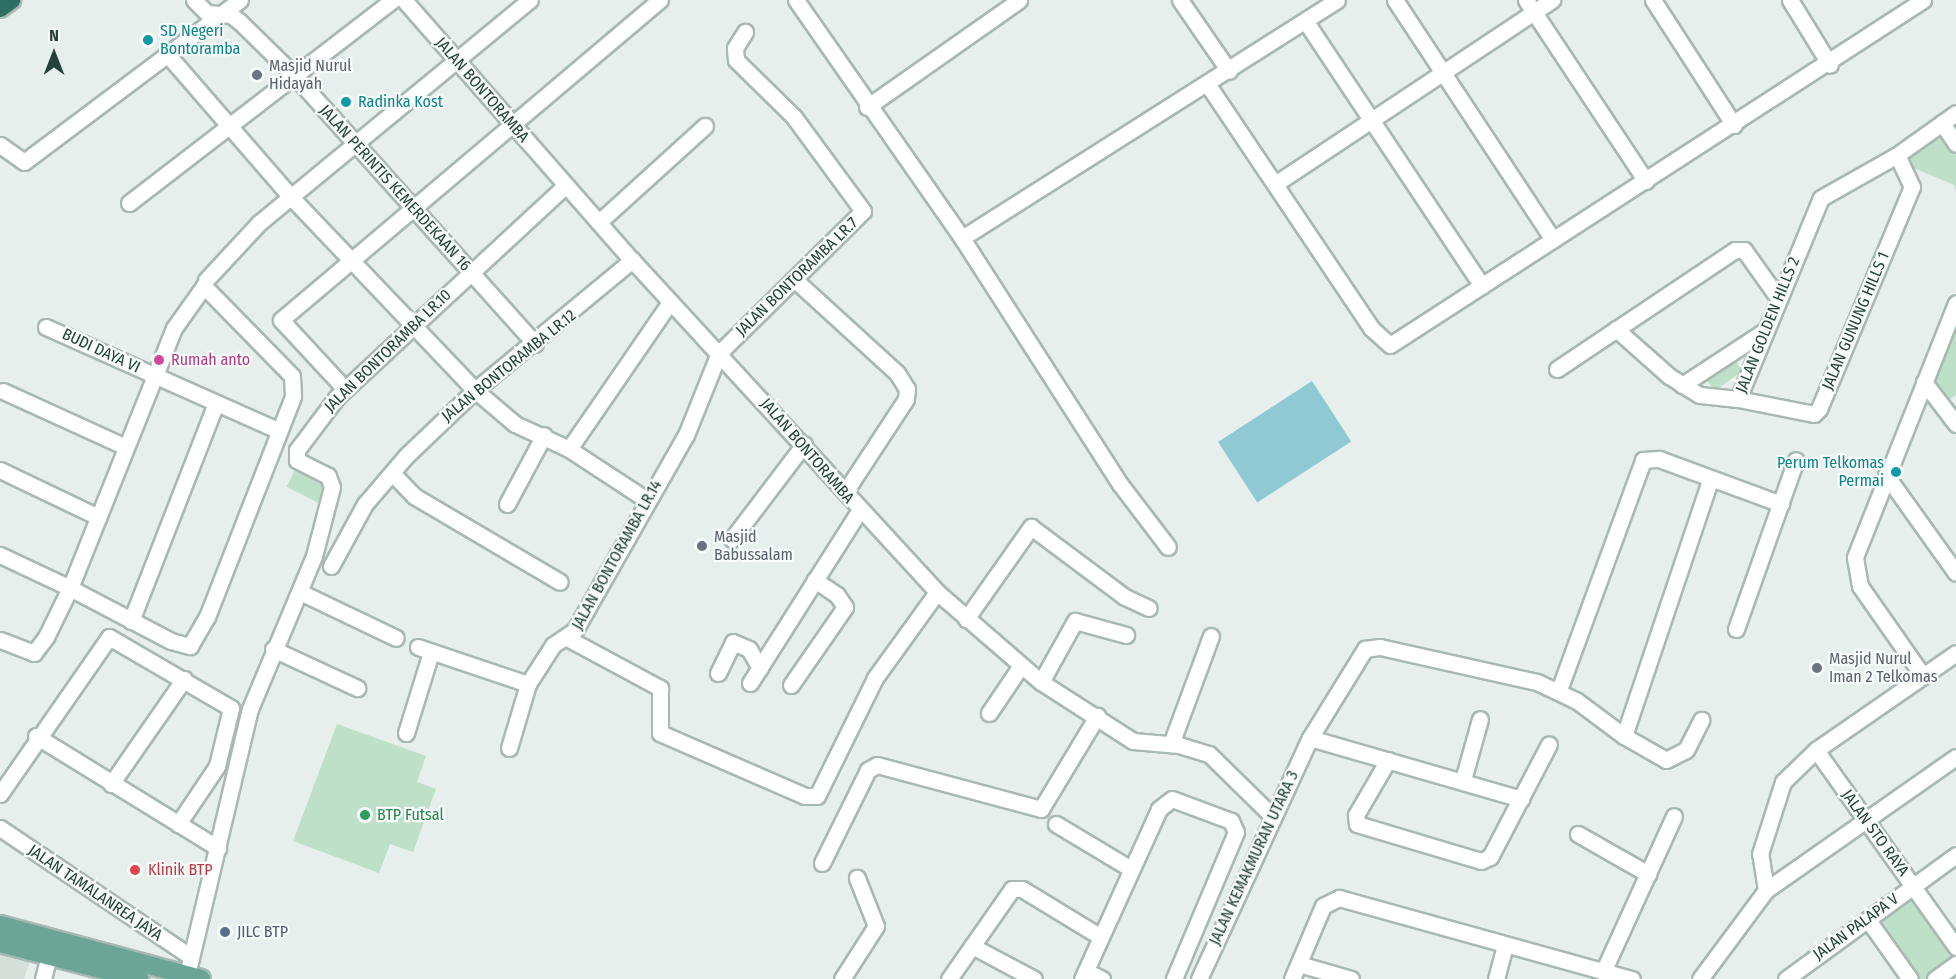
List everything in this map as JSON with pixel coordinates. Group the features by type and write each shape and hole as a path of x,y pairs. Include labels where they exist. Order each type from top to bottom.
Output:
{"highway":[{"path":"0,8 12,0"}],"main road":[{"path":"0,925 139,979"},
{"path":"0,943 51,946 193,971"}],"street":[{"name":"JALAN PERINTIS KEMERDEKAAN 16","path":"195,0 207,13 219,14 240,22 294,75 535,344"},
{"path":"0,144 24,162 240,0"},
{"path":"129,203 393,0"},
{"name":"JALAN BONTORAMBA","path":"404,0 632,260 804,444 859,511 937,592 1020,668 1133,741 1171,744 1214,757 1272,816"},
{"path":"206,280 241,241 291,197 455,59 530,0"},
{"path":"345,389 281,320 514,127 660,0"},
{"path":"796,0 867,107 962,238 1120,484 1168,547"},
{"path":"867,107 1019,0"},
{"path":"1180,0 1229,71"},
{"path":"962,238 1208,85 1337,0"},
{"path":"1395,0 1553,240"},
{"path":"1275,184 1443,75 1530,6 1552,0"},
{"path":"1653,0 1734,125"},
{"path":"1790,0 1830,64"},
{"path":"1208,85 1385,344 1400,342 1553,240 1830,64 1923,0"},
{"path":"1530,6 1646,181"},
{"path":"1306,22 1369,122 1482,286"},
{"name":"JALAN BONTORAMBA LR.7","path":"719,353 864,208 794,117 736,60 735,48 745,32"},
{"path":"167,54 231,123 291,197 475,390 515,424 544,435 569,449 647,500"},
{"name":"JALAN GOLDEN HILLS 2","path":"1616,329 1682,385 1700,395 1738,399 1821,198 1897,155 1956,113"},
{"path":"1942,123 1956,144"},
{"path":"598,222 705,126"},
{"name":"JALAN GUNUNG HILLS 1","path":"1738,399 1814,414 1819,409 1912,187 1897,155"},
{"name":"JALAN BONTORAMBA LR.10","path":"300,592 333,487 328,476 297,460 297,450 345,389 566,185"},
{"path":"1557,369 1735,250 1744,250 1779,299"},
{"name":"JALAN BONTORAMBA LR.12","path":"331,566 365,504 392,473 475,390 535,344 632,260"},
{"path":"794,279 897,373 907,389 906,399 845,492"},
{"path":"0,555 70,588 184,647 192,645 277,430 293,396 294,378 204,286 174,328 70,588 38,651 0,640"},
{"path":"569,449 670,302"},
{"path":"1923,676 1860,585 1855,571 1886,475 1956,303"},
{"name":"BUDI DAYA VI","path":"46,327 277,430"},
{"path":"1682,385 1766,330"},
{"name":"JALAN BONTORAMBA LR.14","path":"509,748 528,684 553,645 567,638 647,500 704,398 719,353"},
{"path":"1924,382 1953,413"},
{"path":"3,391 126,447"},
{"path":"131,621 216,403"},
{"path":"507,504 544,435"},
{"path":"732,539 804,444"},
{"path":"1559,690 1643,460 1659,459 1710,481 1781,504"},
{"path":"1736,629 1796,460"},
{"path":"0,470 98,517"},
{"path":"392,473 414,496 560,582"},
{"path":"1886,475 1956,573"},
{"path":"1624,736 1710,481"},
{"path":"750,683 859,511"},
{"path":"966,619 1031,527 1125,597 1149,608"},
{"path":"791,685 845,607 837,595 815,580"},
{"path":"193,971 250,709 273,649 300,592 396,638"},
{"path":"567,638 660,688 660,733 784,788 817,796 875,678 937,592"},
{"path":"1041,682 1075,621 1126,635"},
{"path":"1171,744 1211,636"},
{"path":"0,794 36,736 109,637 231,708 217,766 178,824"},
{"path":"718,673 733,642 748,648 760,668"},
{"name":"JALAN KEMAKMURAN UTARA 3","path":"1199,979 1272,816 1310,738 1354,660 1370,647 1481,667 1559,690 1624,736 1666,760 1686,750 1701,720"},
{"path":"273,649 357,688"},
{"path":"406,733 425,649 528,684"},
{"path":"1766,890 1762,846 1787,775 1816,750 1956,653"},
{"path":"990,713 1020,668"},
{"path":"111,784 184,679"},
{"path":"822,863 868,770 877,765 1041,809 1097,716"},
{"path":"1463,780 1480,719"},
{"path":"36,736 219,848"},
{"path":"1310,738 1463,780 1521,799"},
{"path":"1388,760 1356,814 1357,824 1474,861 1490,857 1549,744"},
{"name":"JALAN STO RAYA","path":"1816,750 1956,948"},
{"path":"1700,979 1766,890 1956,758"},
{"path":"1102,979 1084,975 1131,869 1168,800 1179,800 1235,827 1235,839 1174,979"},
{"path":"1603,972 1674,816"},
{"path":"1056,824 1131,869"},
{"name":"JALAN TAMALANREA JAYA","path":"0,828 193,971"},
{"path":"1578,834 1648,874"},
{"name":"JALAN PALAPA V","path":"1786,979 1956,855"},
{"path":"842,979 876,926 857,878"},
{"path":"949,979 1000,901 1014,888 1101,937"},
{"path":"1292,979 1323,906 1333,898 1632,979"},
{"path":"1868,920 1910,979"},
{"path":"43,979 51,946"},
{"path":"972,946 1034,979"},
{"path":"1496,979 1505,946"},
{"path":"1299,964 1351,979"},
{"path":"1935,979 1956,964"}],"shaded area":[{"path":"0,954 30,961 24,979 0,979"}],"green space":[{"path":"1940,132 1956,155 1956,191 1954,185 1914,168 1906,157"},
{"path":"1956,316 1956,395 1946,402 1930,381"},
{"path":"1735,359 1743,370 1715,391 1707,380"},
{"path":"296,468 329,485 319,504 286,487"},
{"name":"BTP Futsal","path":"337,724 426,756 417,782 436,789 413,852 390,844 379,873 293,841"},
{"path":"1914,895 1956,953 1956,958 1927,979 1915,979 1875,923"}],"water":[{"path":"1312,381 1351,441 1257,502 1218,442"}],"place":[{"name":"SD Negeri Bontoramba","path":"148,40"},
{"name":"Masjid Nurul Hidayah","path":"257,75"},
{"name":"Radinka Kost","path":"346,102"},
{"name":"Rumah anto","path":"159,360"},
{"name":"Perum Telkomas Permai","path":"1896,472"},
{"name":"Masjid Babussalam","path":"702,546"},
{"name":"Masjid Nurul Iman 2 Telkomas","path":"1817,668"},
{"name":"BTP Futsal","path":"365,815"},
{"name":"Klinik BTP","path":"135,870"},
{"name":"JILC BTP","path":"225,932"}]}
